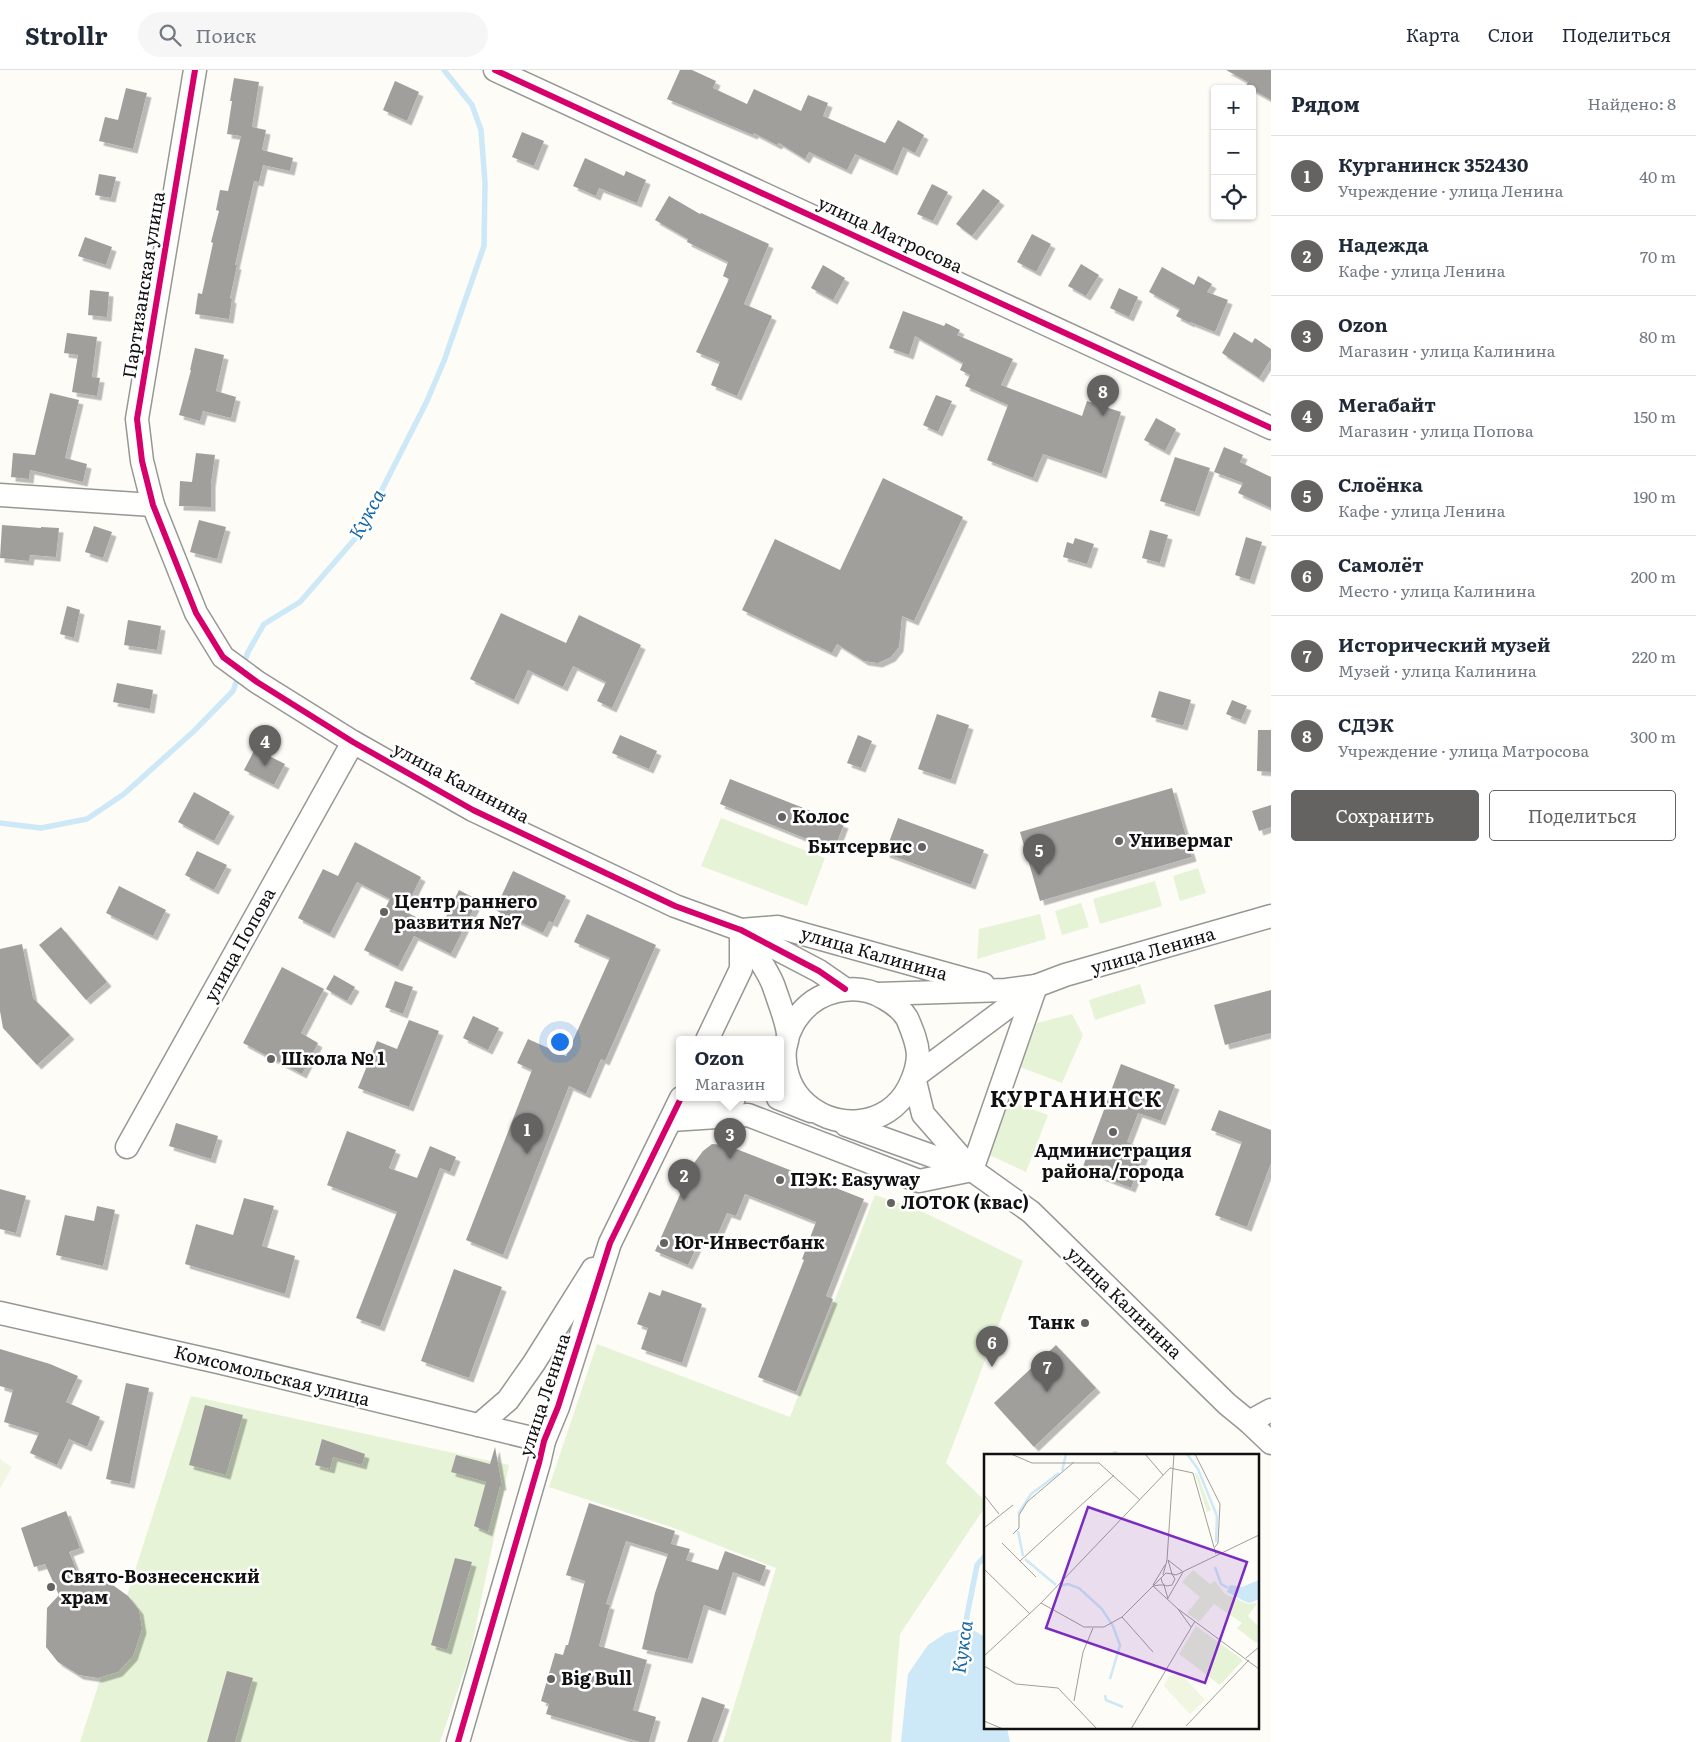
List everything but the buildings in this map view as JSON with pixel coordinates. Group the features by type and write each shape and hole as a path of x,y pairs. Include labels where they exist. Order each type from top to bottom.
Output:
{"street":[{"name":"Партизанская улица","path":"153,505 142,461 137,419 195,70"},
{"name":"улица Матросова","path":"495,70 1271,428"},
{"path":"0,495 153,505"},
{"name":"улица Калинина","path":"153,505 196,613 223,657 257,682 353,742 473,810 675,906 741,930 819,971 846,989"},
{"name":"улица Попова","path":"127,1147 353,742"},
{"name":"улица Ленина","path":"877,994 1006,990 1036,986 1065,975 1271,916"},
{"name":"улица Калинина","path":"741,930 778,927 1006,990"},
{"path":"741,930 774,984 784,1036"},
{"path":"709,1036 740,968 741,930"},
{"path":"671,1120 748,1115 919,1181 972,1170 1036,986"},
{"name":"улица Ленина","path":"914,1077 1036,986"},
{"path":"784,1100 825,1117 843,1122 861,1122 878,1117 894,1107 906,1094 914,1077 918,1055 914,1034 904,1014 892,1003 877,994 862,990 846,989 826,994 810,1004 797,1018 784,1038 786,1068 791,1083 799,1097 811,1109 825,1117"},
{"name":"улица Калинина","path":"914,1077 923,1114 972,1170 1031,1212 1227,1404 1271,1443"},
{"name":"улица Ленина","path":"458,1742 537,1472 544,1440 558,1406 610,1243 680,1101"},
{"name":"улица Ленина","path":"671,1120 696,1101"},
{"path":"671,1120 725,1101"},
{"name":"улица Калинина","path":"825,1117 972,1170"},
{"name":"улица Ленина","path":"479,1425 508,1400 534,1363 610,1243"},
{"name":"Комсомольская улица","path":"0,1313 218,1362 544,1440"},
{"path":"1249,1422 1271,1410"}],"green space":[{"path":"721,818 825,858 807,906 701,866"},
{"path":"1198,868 1206,893 1180,901 1173,876"},
{"path":"1155,881 1162,906 1100,924 1093,899"},
{"path":"1081,903 1089,927 1062,935 1055,911"},
{"path":"1040,914 1046,939 977,959 979,929"},
{"path":"1140,984 1146,1003 1095,1020 1089,1000"},
{"path":"1072,1014 1083,1035 1062,1083 1020,1067 1037,1023"},
{"path":"1007,1100 1048,1115 1026,1172 985,1153"},
{"path":"875,1195 915,1208 1023,1261 946,1463 984,1500 984,1508 900,1634 891,1742 723,1742 776,1568 671,1527 549,1487 597,1344 790,1417"},
{"path":"191,1396 509,1465 470,1654 440,1742 80,1742"},
{"path":"0,1457 1,1460 12,1467 0,1489"}],"water":[{"path":"963,1629 973,1630 984,1636 984,1730 1007,1730 1010,1742 901,1742 908,1674 928,1645 946,1633"}],"waterway":[{"name":"Кукса","path":"243,666 248,652 264,624 300,602 360,533 427,401 444,361 484,246 485,183 481,130 472,105 444,70"},
{"name":"Кукса","path":"0,823 41,828 87,819 124,794 194,731 233,691 239,675"},
{"name":"Кукса","path":"963,1636 977,1565 984,1557"}],"cycle path":[{"path":"195,70 137,419 142,461 153,505 196,613 223,657 257,682 353,742 473,810 675,906 741,930 819,971 845,989"},
{"path":"495,70 1271,428"},
{"path":"458,1742 544,1441 558,1407 610,1243 680,1101"}],"place":[{"name":"СДЭК","path":"1103,416"},
{"name":"Мегабайт","path":"265,766"},
{"name":"Колос","path":"782,817"},
{"name":"Универмаг","path":"1119,841"},
{"name":"Бытсервис","path":"922,847"},
{"name":"Слоёнка","path":"1039,875"},
{"name":"Центр раннего развития №7","path":"384,912"},
{"name":"Школа № 1","path":"271,1059"},
{"name":"Администрация района/города","path":"1113,1132"},
{"name":"Курганинск 352430","path":"527,1154"},
{"name":"Ozon","path":"730,1159"},
{"name":"ПЭК: Easyway","path":"780,1180"},
{"name":"Надежда","path":"684,1200"},
{"name":"ЛОТОК (квас)","path":"891,1203"},
{"name":"Юг-Инвестбанк","path":"664,1243"},
{"name":"Танк","path":"1085,1323"},
{"name":"Самолёт","path":"992,1367"},
{"name":"Исторический музей","path":"1047,1392"},
{"name":"Свято-Вознесенский храм","path":"51,1587"},
{"name":"Big Bull","path":"551,1679"}],"district":[{"name":"КУРГАНИНСК","path":"1076,1099"}]}
